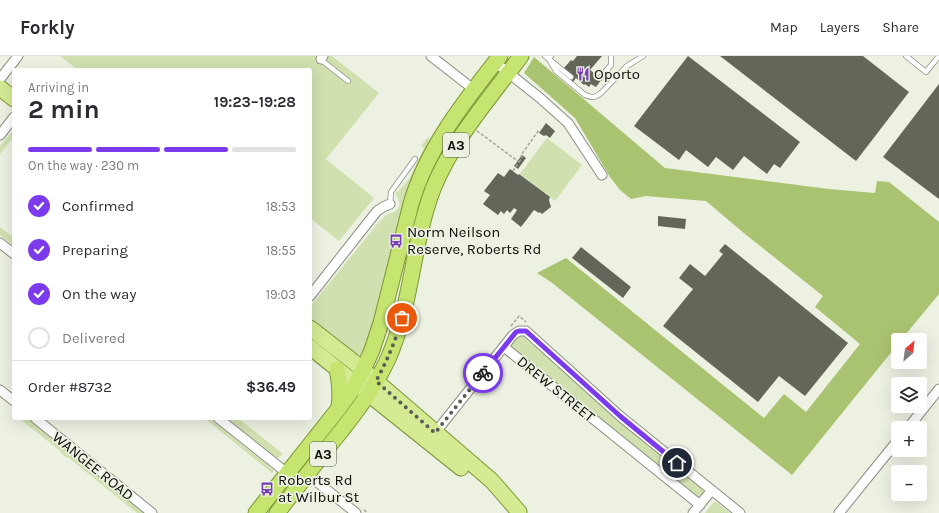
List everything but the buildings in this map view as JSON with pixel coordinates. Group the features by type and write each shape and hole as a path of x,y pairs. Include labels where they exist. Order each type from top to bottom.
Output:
{"highway":[{"name":"A3","path":"277,513 355,414 376,381 388,358 399,329 423,221 434,189 447,160 457,143 521,56"},
{"name":"A3","path":"256,513 339,408 356,384 378,332 413,196 427,162 453,117 497,59"},
{"path":"337,369 341,398 339,408"}],"main road":[{"path":"0,88 12,97"},
{"path":"0,97 12,107"},
{"path":"312,330 363,370 492,481 520,512"},
{"path":"312,349 487,489 520,512"}],"street":[{"path":"0,79 18,56"},
{"path":"431,56 473,90"},
{"path":"497,59 509,73 568,123 602,175"},
{"path":"0,135 12,120"},
{"path":"312,293 377,211 390,204"},
{"path":"0,243 12,252"},
{"name":"DREW STREET","path":"700,505 504,347 516,332 522,330 528,332 620,416 740,513"},
{"path":"435,433 504,347"},
{"path":"914,421 939,389"},
{"path":"0,390 12,399"},
{"name":"WANGEE ROAD","path":"37,420 152,513"},
{"path":"221,420 287,473"},
{"path":"839,513 891,449"},
{"path":"307,474 356,513"},
{"path":"693,513 712,491"}],"lane":[{"path":"600,78 611,65 611,56"},
{"path":"548,57 556,71 585,95 594,98 602,92 634,58 642,56"},
{"path":"906,56 926,72 939,56"},
{"path":"321,57 348,81"},
{"path":"548,57 571,77"},
{"path":"390,204 391,192 415,160"}],"path":[{"path":"476,130 519,162"},
{"path":"513,171 522,158 521,155 540,130"},
{"path":"509,328 519,316 530,326"}],"green space":[{"path":"60,56 332,56 379,93 326,159 374,198 339,241 312,220 312,68 75,68"},
{"path":"534,57 665,168 829,189 875,193 877,181 889,182 939,222 939,294 907,333 891,333 891,353 792,475 551,282 537,273 566,258 764,418 784,394 806,412 860,344 815,307 823,296 706,201 646,196 631,199 620,190 610,177 575,118 524,73"},
{"path":"455,130 457,132 412,237 408,236 422,188 443,146"},
{"path":"12,131 12,139 0,154 0,146"},
{"path":"428,137 431,141 373,329 362,355 355,354 312,319 312,305 379,222 386,215 394,212 399,207 399,201 395,194 410,177 424,148 421,146"},
{"path":"547,138 582,165 555,201 520,174"},
{"path":"0,227 12,236 12,244 0,235"},
{"path":"522,335 620,421 702,488 703,492 701,495 697,497 511,348 514,340"},
{"path":"22,420 29,420 144,513 137,513 69,458 63,455 59,450"},
{"path":"206,420 211,420 271,468 274,471 272,473"},
{"path":"229,420 240,420 283,454 278,458"},
{"path":"316,451 317,452 269,513 264,513 304,462"},
{"path":"714,502 716,502 730,513 705,513"}],"way so far":[{"path":"402,318 394,344 376,381 435,433 483,373"}],"place":[{"name":"Oporto","path":"583,74"},
{"name":"Norm Neilson Reserve, Roberts Rd","path":"396,241"},
{"name":"Roberts Rd at Wilbur St","path":"267,489"}],"route":[{"path":"483,373 516,332 522,330 526,331 620,416 677,463"}]}
